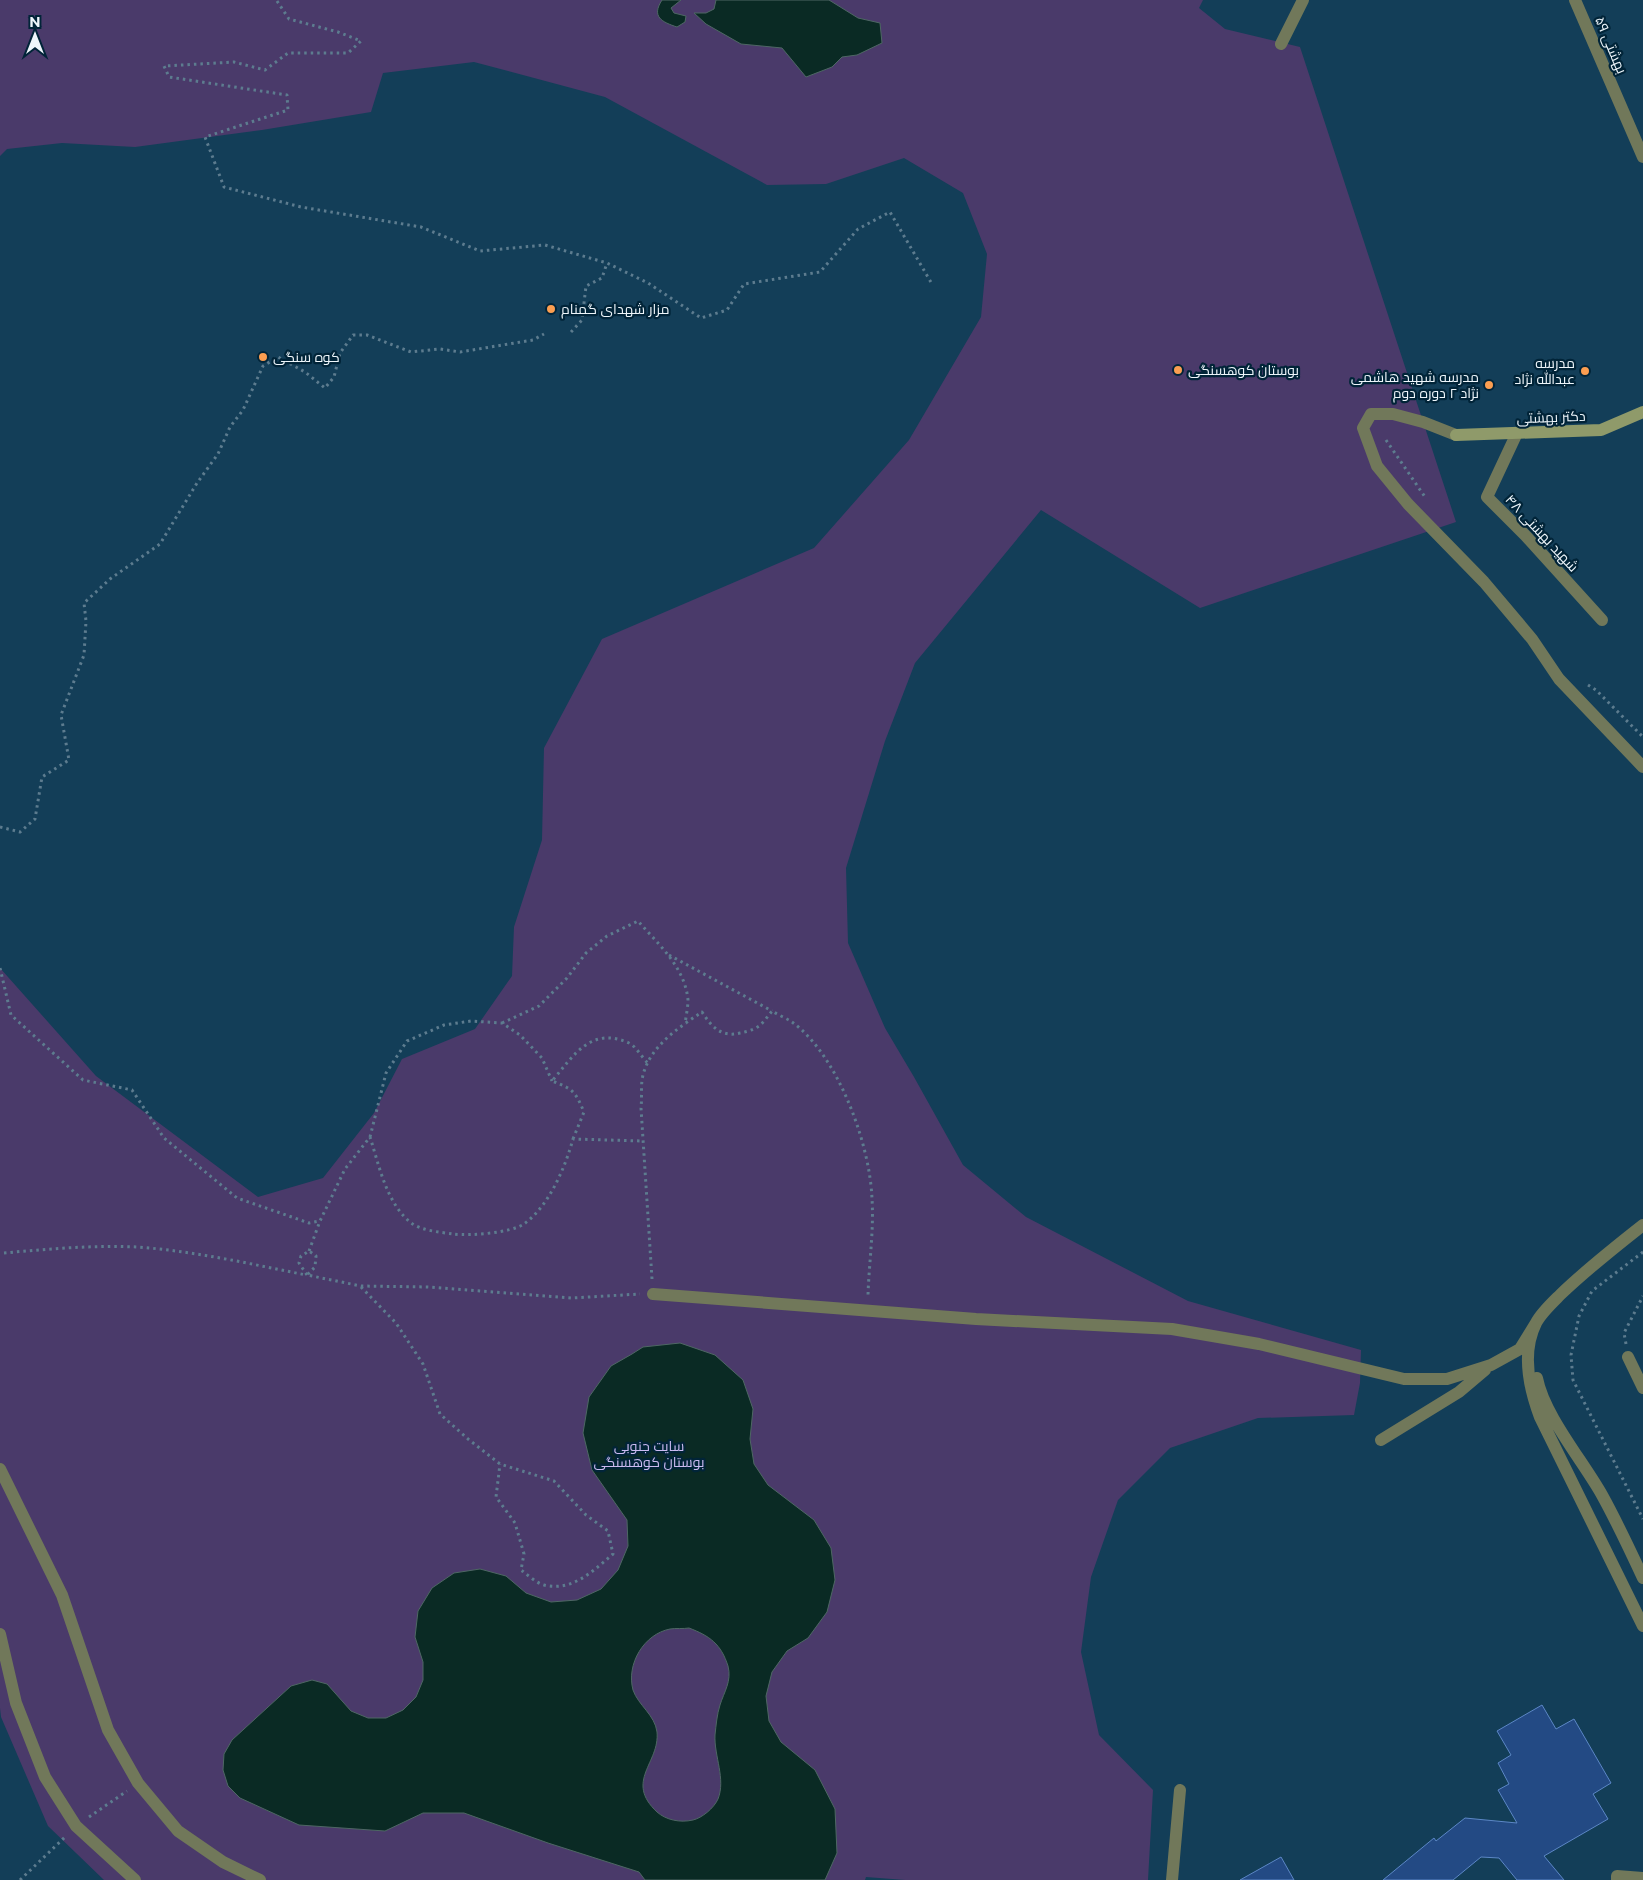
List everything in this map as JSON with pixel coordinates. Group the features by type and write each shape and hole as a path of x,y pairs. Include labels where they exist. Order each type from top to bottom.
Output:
{"street":[{"path":"1281,44 1303,0"},
{"name":"بهشتی ۵۹","path":"1576,0 1643,156"},
{"name":"دکتر بهشتی","path":"1643,412 1601,430 1456,435 1423,422 1393,414 1371,414 1364,428 1377,466 1408,504 1484,582 1532,639 1559,680 1643,767"},
{"name":"شهید بهشتی ۴۸","path":"1517,433 1487,497 1525,535 1602,620"},
{"path":"653,1294 976,1319 1172,1329 1259,1344 1404,1379 1447,1379 1491,1365 1520,1349 1550,1304 1586,1270 1643,1225"},
{"path":"1536,1323 1535,1367 1540,1392 1603,1496 1643,1578"},
{"path":"1536,1323 1529,1347 1528,1368 1531,1393 1540,1417 1643,1626"},
{"path":"1628,1356 1643,1388"},
{"path":"1381,1440 1460,1392 1491,1365"},
{"path":"0,1469 62,1595 108,1730 138,1783 178,1831 223,1862 260,1880"},
{"path":"0,1634 16,1703 44,1777 76,1826 135,1880"},
{"path":"1172,1880 1180,1790"},
{"path":"1617,1880 1618,1876 1643,1878"}],"path":[{"path":"277,1 289,19 338,32 361,41 348,53 288,53 265,70 234,62 164,66 169,77 287,95 288,110 205,137 224,187 301,207 421,227 480,251 545,244 607,263 648,283 701,318 727,310 744,284 820,272 858,229 890,212 932,284"},
{"path":"572,332 582,320 586,286 602,278 607,263"},
{"path":"0,827 20,832 35,819 42,777 70,760 61,715 84,655 86,622 84,603 110,579 160,544 197,483 218,454 230,427 244,410 263,366 278,357 305,372 325,388 334,377 340,353 353,335 367,335 411,352 440,349 460,352 533,340 544,334"},
{"path":"307,1275 299,1264 301,1256 309,1251 320,1221 345,1169 370,1137 386,1073 407,1041 444,1025 471,1021 502,1023 539,1006 567,978 586,953 607,936 638,921 667,954 682,976 688,1001 685,1024"},
{"path":"667,954 792,1022 812,1042 825,1059 847,1097 867,1161 872,1199 867,1310"},
{"path":"0,968 11,1015 83,1080 132,1090 164,1138 237,1198 308,1223 320,1221"},
{"path":"4,1253 63,1248 137,1247 223,1258 361,1286 428,1286 571,1298 653,1294 641,1108 642,1079 648,1063 655,1050 676,1029 702,1012 710,1024 720,1032 732,1035 748,1032 759,1026 772,1011"},
{"path":"370,1137 386,1186 394,1203 411,1223 433,1231 460,1235 498,1232 524,1224 544,1203 559,1180 584,1112 578,1098 569,1087 552,1081 542,1058 520,1035 502,1023"},
{"path":"552,1081 579,1048 602,1037 631,1043 648,1063"},
{"path":"573,1139 643,1141"},
{"path":"307,1275 315,1267 316,1256 309,1251"},
{"path":"1643,1252 1592,1291 1579,1316 1571,1355 1573,1380 1643,1518"},
{"path":"361,1286 396,1323 423,1364 440,1414 468,1440 500,1464 554,1481 586,1515 608,1531 613,1554 590,1573 568,1586 543,1585 521,1570 524,1554 514,1523 496,1497 500,1464"},
{"path":"1628,1356 1624,1334 1643,1296"}],"green space":[{"name":"سایت جنوبی بوستان کوهسنگی","path":"0,0 1203,0 1199,8 1225,29 1300,47 1456,522 1200,608 1041,510 915,663 885,741 846,868 848,943 885,1028 963,1165 1026,1217 1188,1301 1361,1350 1360,1383 1354,1415 1258,1418 1170,1448 1118,1500 1091,1577 1081,1652 1099,1735 1153,1790 1148,1880 905,1880 866,1877 865,1880 104,1880 48,1826 1,1717 0,1708 0,968 96,1076 258,1197 323,1178 374,1113 402,1059 475,1029 512,976 514,927 542,840 544,748 602,639 814,548 909,440 981,317 987,254 963,193 904,158 826,184 767,185 605,97 474,62 383,73 371,112 262,130 135,147 62,143 7,149 0,156"}],"shaded area":[{"path":"662,0 681,0 671,8 674,13 686,16 685,22 677,27 663,21 658,15"},
{"path":"716,0 829,0 858,18 880,23 882,43 857,55 842,57 832,67 806,77 782,48 741,44 706,24 694,13 706,13 714,9"},
{"path":"680,1343 715,1355 743,1380 753,1409 750,1439 754,1464 768,1485 814,1520 831,1548 835,1580 827,1612 808,1638 787,1651 772,1672 766,1696 769,1721 781,1742 815,1770 835,1809 837,1853 825,1880 645,1880 639,1872 548,1843 464,1813 423,1813 385,1831 299,1825 240,1798 228,1786 223,1770 224,1754 232,1740 291,1686 312,1680 327,1684 351,1711 368,1718 386,1718 403,1710 416,1697 423,1680 423,1662 415,1637 418,1611 432,1588 454,1573 480,1569 506,1576 526,1593 551,1602 577,1600 601,1589 618,1570 628,1546 627,1520 592,1470 583,1433 589,1397 611,1366 643,1347","holes":["689,1628 709,1638 718,1646 725,1658 729,1671 728,1682 718,1712 715,1735 721,1784 718,1799 711,1809 696,1819 678,1821 669,1819 657,1812 648,1801 644,1791 643,1781 657,1743 657,1732 653,1720 635,1695 632,1670 639,1652 652,1637 670,1629"]}],"building":[{"path":"1542,1705 1556,1729 1574,1719 1611,1783 1593,1794 1608,1819 1544,1856 1564,1880 1517,1880 1499,1858 1481,1857 1453,1880 1383,1880 1434,1838 1436,1841 1465,1818 1517,1823 1498,1790 1509,1784 1498,1763 1511,1755 1497,1731"},
{"path":"1281,1857 1294,1880 1240,1880"}],"place":[{"name":"مزار شهدای گمنام","path":"551,309"},
{"name":"کوه سنگی","path":"263,357"},
{"name":"بوستان کوهسنگی","path":"1178,370"},
{"name":"مدرسه عبدالله نژاد","path":"1585,371"},
{"name":"مدرسه شهید هاشمی نژاد ۲ دوره دوم","path":"1489,385"}]}
